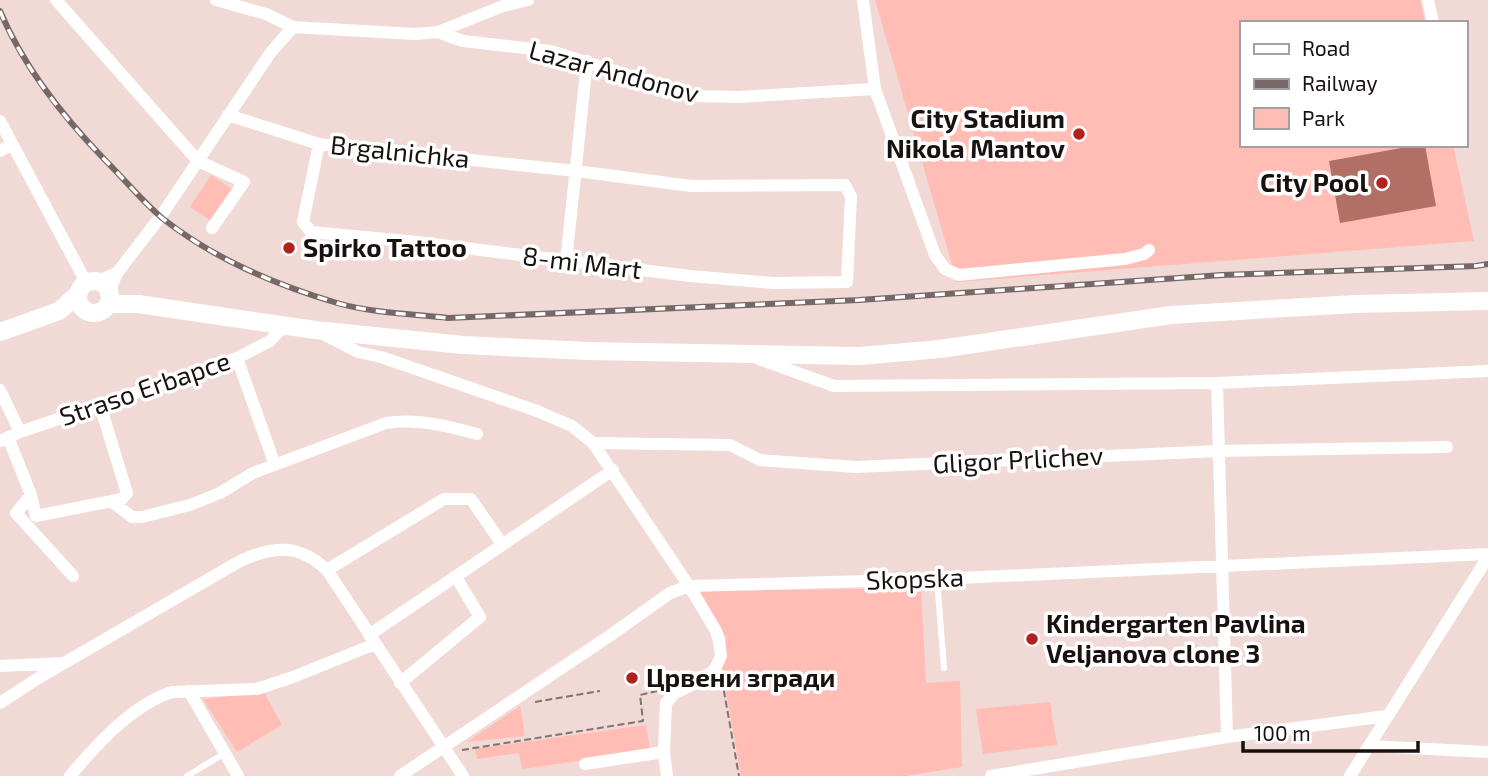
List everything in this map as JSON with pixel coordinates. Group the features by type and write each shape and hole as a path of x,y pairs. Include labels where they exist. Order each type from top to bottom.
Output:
{"street":[{"path":"56,0 198,161 244,182 212,228"},
{"name":"Lazar Andonov","path":"216,0 266,14 293,27 415,34 439,32 503,6 528,0"},
{"path":"863,0 876,89 935,255 945,269 959,275 971,274 1125,259 1150,250"},
{"path":"1428,0 1433,21"},
{"path":"0,332 96,295 117,273 161,216 275,45 293,27"},
{"name":"Lazar Andonov","path":"439,32 463,41 551,51 704,97 876,89"},
{"path":"566,262 587,61"},
{"name":"Brgalnichka","path":"228,115 319,144 691,186 845,185"},
{"path":"0,121 96,295 129,303 316,330 463,345 588,351 859,356 940,349 1171,315 1355,304 1488,301"},
{"path":"0,151 12,144"},
{"name":"8-mi Mart","path":"319,144 303,222 311,232 408,241 690,276 774,283 847,282 851,196 845,185"},
{"name":"Straso Erbapce","path":"9,437 237,358 270,341 284,326"},
{"path":"316,330 358,352 548,416 572,426 593,443 716,631 721,656 715,669 675,693 668,699 664,710 667,776"},
{"path":"756,354 760,359 835,386 1217,383 1488,371"},
{"path":"237,358 275,465"},
{"path":"1217,383 1227,737"},
{"path":"0,390 9,437 36,516 122,499 127,493 100,405"},
{"path":"111,501 132,517 142,517 200,501 220,493 253,473 362,430 404,420 477,434"},
{"name":"Gligor Prlichev","path":"593,443 730,445 760,460 856,467 1219,451 1447,447"},
{"path":"71,776 86,757 120,724 152,700 173,692 257,689 293,677 372,640 502,544 612,470"},
{"path":"31,495 16,513 73,576"},
{"path":"327,570 444,499 471,499 502,544"},
{"path":"0,703 65,662 240,561 272,549 296,551 318,561 327,570 463,776"},
{"path":"1350,776 1488,556"},
{"name":"Skopska","path":"400,776 659,600 689,586 937,579 1488,556"},
{"path":"400,683 480,617 456,577"},
{"path":"0,666 65,662"},
{"path":"189,691 238,776"},
{"path":"991,776 1043,772 1227,737 1387,716"},
{"path":"1370,746 1488,752"},
{"path":"584,764 664,752"}],"lane":[{"path":"937,579 944,668"},
{"path":"187,776 225,753"}],"path":[{"path":"715,669 722,675 739,776"},
{"path":"537,702 600,691"},
{"path":"456,751 643,720 640,695 657,691"}],"green space":[{"path":"875,0 1420,0 1425,21 1240,21 1240,147 1453,147 1474,241 957,282"},
{"path":"211,175 232,189 211,221 190,207"},
{"path":"921,588 926,683 960,681 962,767 905,776 741,776 721,663 727,638 700,591"},
{"path":"264,692 282,725 237,752 203,699"},
{"path":"1050,702 1057,745 983,754 976,709"},
{"path":"520,706 525,736 467,742"},
{"path":"646,725 650,751 522,769 519,753 477,759 475,749"}],"shaded area":[{"name":"City Pool","path":"1407,147 1425,147 1436,206 1340,223 1329,161"}],"railway":[{"path":"0,11 33,72 60,109 162,218 202,246 245,269 314,296 364,309 448,318 859,300 1222,275 1488,264"}],"place":[{"name":"City Stadium Nikola Mantov","path":"1079,134"},
{"name":"City Pool","path":"1382,183"},
{"name":"Spirko Tattoo","path":"289,248"},
{"name":"Kindergarten Pavlina Veljanova clone 3","path":"1032,639"},
{"name":"Црвени згради","path":"632,678"}]}
